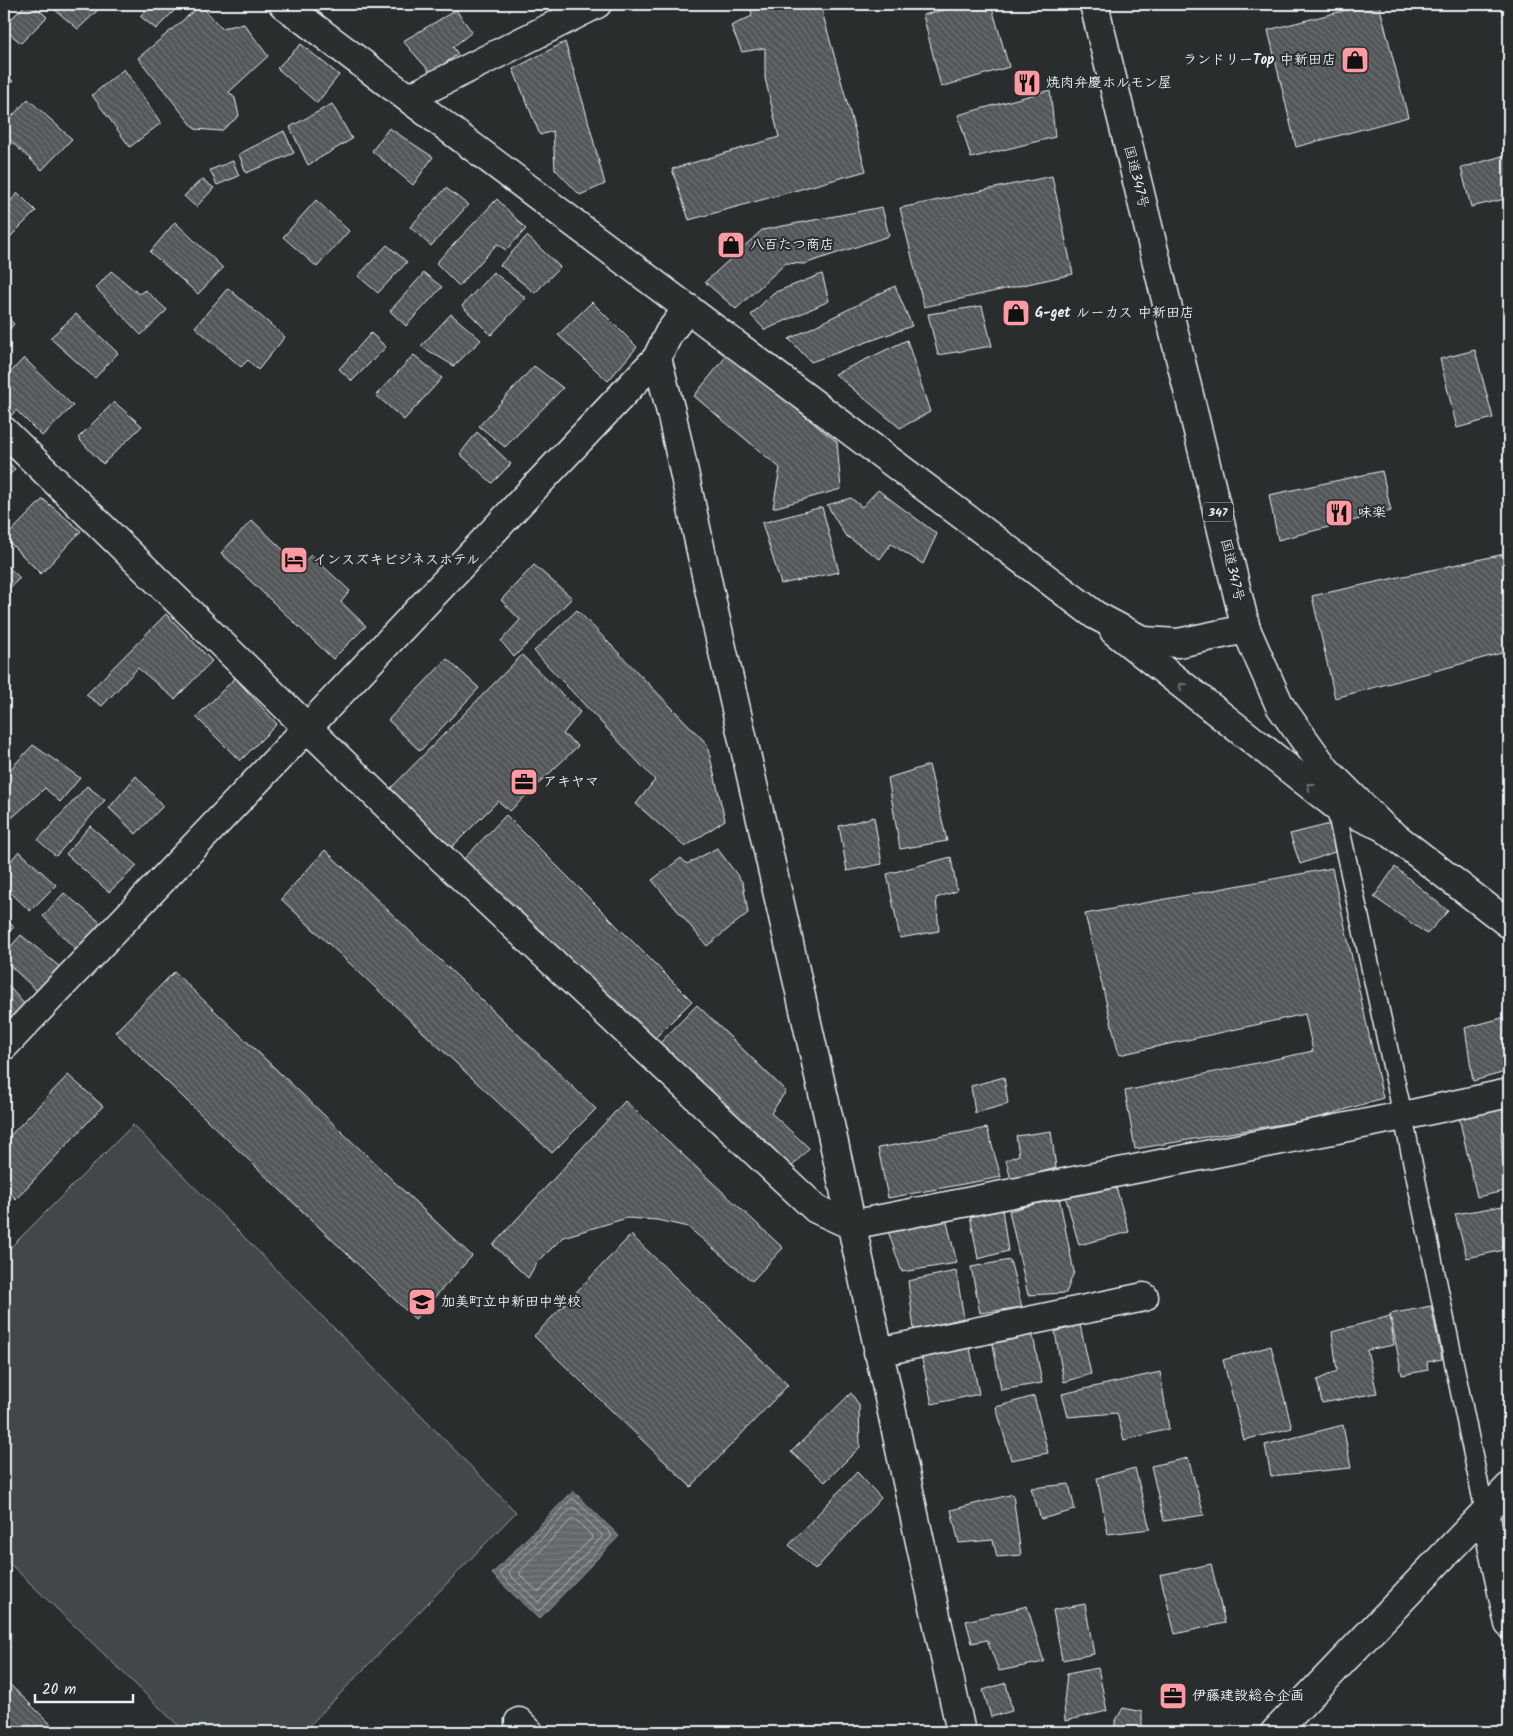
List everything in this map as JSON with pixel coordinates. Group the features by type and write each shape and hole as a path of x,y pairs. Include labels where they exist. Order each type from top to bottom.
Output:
{"main road":[{"path":"283,4 1095,615 1335,805 1383,827"},
{"name":"国道347号","path":"1094,4 1246,629 1280,706 1326,770 1383,827 1509,924"},
{"path":"408,98 583,11"},
{"path":"4,1046 657,358 669,333 688,308"},
{"path":"657,358 672,416 851,1225 961,1732"},
{"path":"4,431 416,834 816,1209 851,1225 1403,1116 1509,1093"},
{"path":"1095,615 1144,641 1178,643 1246,629"},
{"path":"878,1352 1144,1297"},
{"path":"1275,1732 1509,1488"},
{"path":"1485,1513 1509,1624"}],"lane":[{"path":"1335,805 1403,1116 1485,1513"}],"shaded area":[{"path":"133,1125 516,1512 303,1732 185,1732 4,1558 4,1254"}],"water":[{"path":"573,1491 619,1536 539,1619 492,1574"}],"building":[{"path":"26,4 32,4 47,17 21,43 4,29 4,26"},
{"path":"48,4 94,4 100,8 78,29"},
{"path":"152,4 181,4 156,29 140,16"},
{"path":"750,4 820,4 866,171 689,220 672,169 779,137 765,78 765,48 742,52 731,26 752,16"},
{"path":"968,4 991,4 1009,67 941,87 923,15"},
{"path":"1370,4 1379,4 1408,117 1296,147 1268,30"},
{"path":"201,5 221,28 244,24 268,56 229,92 235,98 239,116 221,131 195,129 138,58"},
{"path":"456,10 472,32 453,47 458,54 431,73 403,41"},
{"path":"565,42 605,184 580,195 555,169 553,131 540,135 513,69"},
{"path":"301,44 339,75 317,103 277,68"},
{"path":"124,69 161,123 130,147 92,95"},
{"path":"4,73 13,81 4,91"},
{"path":"1050,90 1055,137 971,158 958,115"},
{"path":"28,99 72,139 42,170 4,135 4,125"},
{"path":"332,104 352,139 308,165 290,127"},
{"path":"389,128 433,157 413,185 372,151"},
{"path":"284,131 294,153 246,173 239,154"},
{"path":"1509,154 1509,198 1471,207 1461,168"},
{"path":"233,161 239,176 217,185 210,170"},
{"path":"1052,176 1073,274 924,307 900,208"},
{"path":"202,179 214,188 196,207 184,196"},
{"path":"446,188 468,205 431,246 410,227"},
{"path":"18,193 36,211 4,243 4,208"},
{"path":"497,199 526,229 506,250 497,244 459,286 436,263"},
{"path":"316,200 349,231 317,267 283,237"},
{"path":"882,207 889,236 804,264 786,263 736,309 705,282 762,230"},
{"path":"175,222 223,268 198,294 150,252"},
{"path":"527,236 560,267 535,293 500,265"},
{"path":"387,245 407,262 378,293 358,276"},
{"path":"111,271 139,294 145,290 167,310 141,335 96,288"},
{"path":"493,272 526,298 491,335 462,306"},
{"path":"424,273 442,287 406,326 390,311"},
{"path":"822,274 829,301 765,330 751,315 773,293"},
{"path":"895,286 912,326 811,362 789,339"},
{"path":"228,288 285,337 258,370 248,360 241,367 195,327"},
{"path":"592,302 637,347 608,381 558,335"},
{"path":"982,306 992,346 938,355 928,314"},
{"path":"4,314 14,324 4,335"},
{"path":"76,314 118,353 95,378 50,338"},
{"path":"451,314 481,340 454,366 421,346"},
{"path":"371,333 386,347 352,381 339,369"},
{"path":"907,340 930,412 900,428 835,374"},
{"path":"1475,350 1493,418 1457,428 1440,359"},
{"path":"728,354 837,442 841,489 773,508 780,468 694,396"},
{"path":"414,355 442,378 404,420 376,395"},
{"path":"24,358 73,406 42,436 16,410 10,417 4,412 4,379"},
{"path":"534,366 563,388 505,447 479,426"},
{"path":"114,402 142,426 103,464 78,438"},
{"path":"477,432 511,464 492,483 460,454"},
{"path":"4,458 15,469 4,481"},
{"path":"1382,471 1391,511 1278,540 1269,495"},
{"path":"878,490 937,534 923,564 891,544 880,559 845,535 827,505 851,498 862,507"},
{"path":"43,499 81,531 41,574 5,538"},
{"path":"822,507 839,572 781,584 762,523"},
{"path":"252,520 300,566 311,555 350,591 341,602 366,626 333,659 221,553"},
{"path":"1509,553 1509,651 1335,698 1312,596"},
{"path":"4,563 20,578 4,593"},
{"path":"534,565 572,598 514,657 501,641 520,620 501,600"},
{"path":"577,610 707,744 725,820 685,847 636,804 655,780 534,651"},
{"path":"166,614 212,661 175,699 138,668 102,706 86,695"},
{"path":"522,655 580,712 563,734 578,746 510,811 498,801 445,854 384,795"},
{"path":"447,659 479,688 420,751 388,720"},
{"path":"235,678 277,724 240,761 196,717"},
{"path":"33,745 80,778 60,802 45,788 5,824 4,776"},
{"path":"929,765 947,841 900,849 888,778"},
{"path":"136,776 163,806 136,834 109,808"},
{"path":"87,786 105,800 56,856 38,840"},
{"path":"506,815 692,1001 650,1043 458,865"},
{"path":"874,817 882,864 847,871 839,826"},
{"path":"1330,824 1335,852 1300,864 1290,834"},
{"path":"90,826 137,866 109,892 66,854"},
{"path":"717,848 743,883 748,913 707,946 652,880 681,858 687,864"},
{"path":"325,850 596,1109 552,1153 281,899"},
{"path":"19,851 56,885 30,911 4,886 4,869"},
{"path":"951,857 957,891 936,898 939,931 900,938 887,874"},
{"path":"1395,867 1448,911 1427,934 1374,897"},
{"path":"1332,868 1383,1098 1318,1118 1135,1149 1125,1091 1313,1051 1305,1014 1119,1055 1085,914"},
{"path":"64,893 101,923 77,951 43,916"},
{"path":"4,917 14,927 4,937"},
{"path":"21,935 60,967 37,991 4,960 4,954"},
{"path":"174,972 472,1256 415,1319 115,1032"},
{"path":"4,981 25,1005 5,1026 4,1024"},
{"path":"697,1005 786,1091 771,1113 809,1148 787,1172 654,1049"},
{"path":"1509,1016 1509,1071 1473,1081 1465,1028"},
{"path":"68,1075 103,1106 16,1199 4,1188 4,1171 7,1166 4,1163 4,1142"},
{"path":"1004,1077 1008,1104 975,1113 971,1086"},
{"path":"625,1101 783,1248 752,1281 688,1227 657,1220 627,1218 563,1237 536,1264 528,1278 493,1245"},
{"path":"1509,1106 1509,1131 1501,1133 1503,1163 1509,1162 1509,1190 1477,1197 1459,1117"},
{"path":"987,1128 1001,1177 888,1198 878,1148"},
{"path":"1051,1131 1056,1168 1011,1180 1006,1160 1019,1155 1016,1136"},
{"path":"1115,1184 1129,1232 1079,1245 1065,1195"},
{"path":"1059,1197 1074,1272 1066,1293 1028,1295 1009,1211"},
{"path":"1509,1205 1509,1249 1467,1258 1455,1214"},
{"path":"1002,1209 1008,1251 978,1259 970,1215"},
{"path":"945,1214 957,1263 902,1272 887,1228"},
{"path":"631,1235 788,1385 691,1487 534,1336"},
{"path":"1010,1260 1022,1307 980,1313 971,1267"},
{"path":"956,1271 964,1318 914,1330 908,1281"},
{"path":"1431,1306 1442,1359 1427,1362 1428,1370 1402,1375 1390,1314"},
{"path":"1390,1316 1394,1345 1367,1350 1377,1393 1322,1403 1317,1380 1337,1371 1332,1332"},
{"path":"1080,1325 1091,1374 1064,1382 1055,1332"},
{"path":"1032,1330 1042,1383 1001,1390 992,1339"},
{"path":"969,1343 979,1394 932,1404 921,1355"},
{"path":"1271,1346 1292,1428 1244,1440 1223,1360"},
{"path":"1160,1372 1169,1429 1124,1440 1117,1413 1068,1417 1062,1394"},
{"path":"851,1393 859,1405 860,1447 825,1482 791,1452"},
{"path":"1034,1396 1048,1453 1011,1460 996,1407"},
{"path":"1343,1425 1351,1468 1271,1476 1265,1445"},
{"path":"1188,1458 1204,1515 1164,1521 1151,1466"},
{"path":"1135,1468 1150,1529 1108,1534 1097,1478"},
{"path":"857,1472 881,1498 815,1570 789,1545"},
{"path":"1069,1484 1075,1510 1041,1519 1031,1488"},
{"path":"1013,1494 1021,1555 997,1557 993,1540 959,1543 951,1510"},
{"path":"1211,1564 1225,1623 1175,1634 1160,1575"},
{"path":"1085,1604 1094,1654 1062,1660 1053,1610"},
{"path":"1027,1606 1044,1662 999,1671 987,1640 972,1643 966,1621"},
{"path":"1098,1668 1107,1711 1065,1721 1064,1702 1067,1674"},
{"path":"4,1679 59,1732 4,1732"},
{"path":"1006,1683 1012,1711 991,1717 983,1690"},
{"path":"1123,1708 1142,1712 1142,1732 1115,1732 1115,1722"}],"place":[{"name":"ランドリーTop 中新田店","path":"1355,60"},
{"name":"焼肉弁慶ホルモン屋","path":"1027,83"},
{"name":"八百たつ商店","path":"731,245"},
{"name":"G-get ルーカス 中新田店","path":"1016,313"},
{"name":"味楽","path":"1339,513"},
{"name":"インスズキビジネスホテル","path":"294,560"},
{"name":"アキヤマ","path":"524,782"},
{"name":"加美町立中新田中学校","path":"422,1302"},
{"name":"伊藤建設総合企画","path":"1173,1696"}]}
